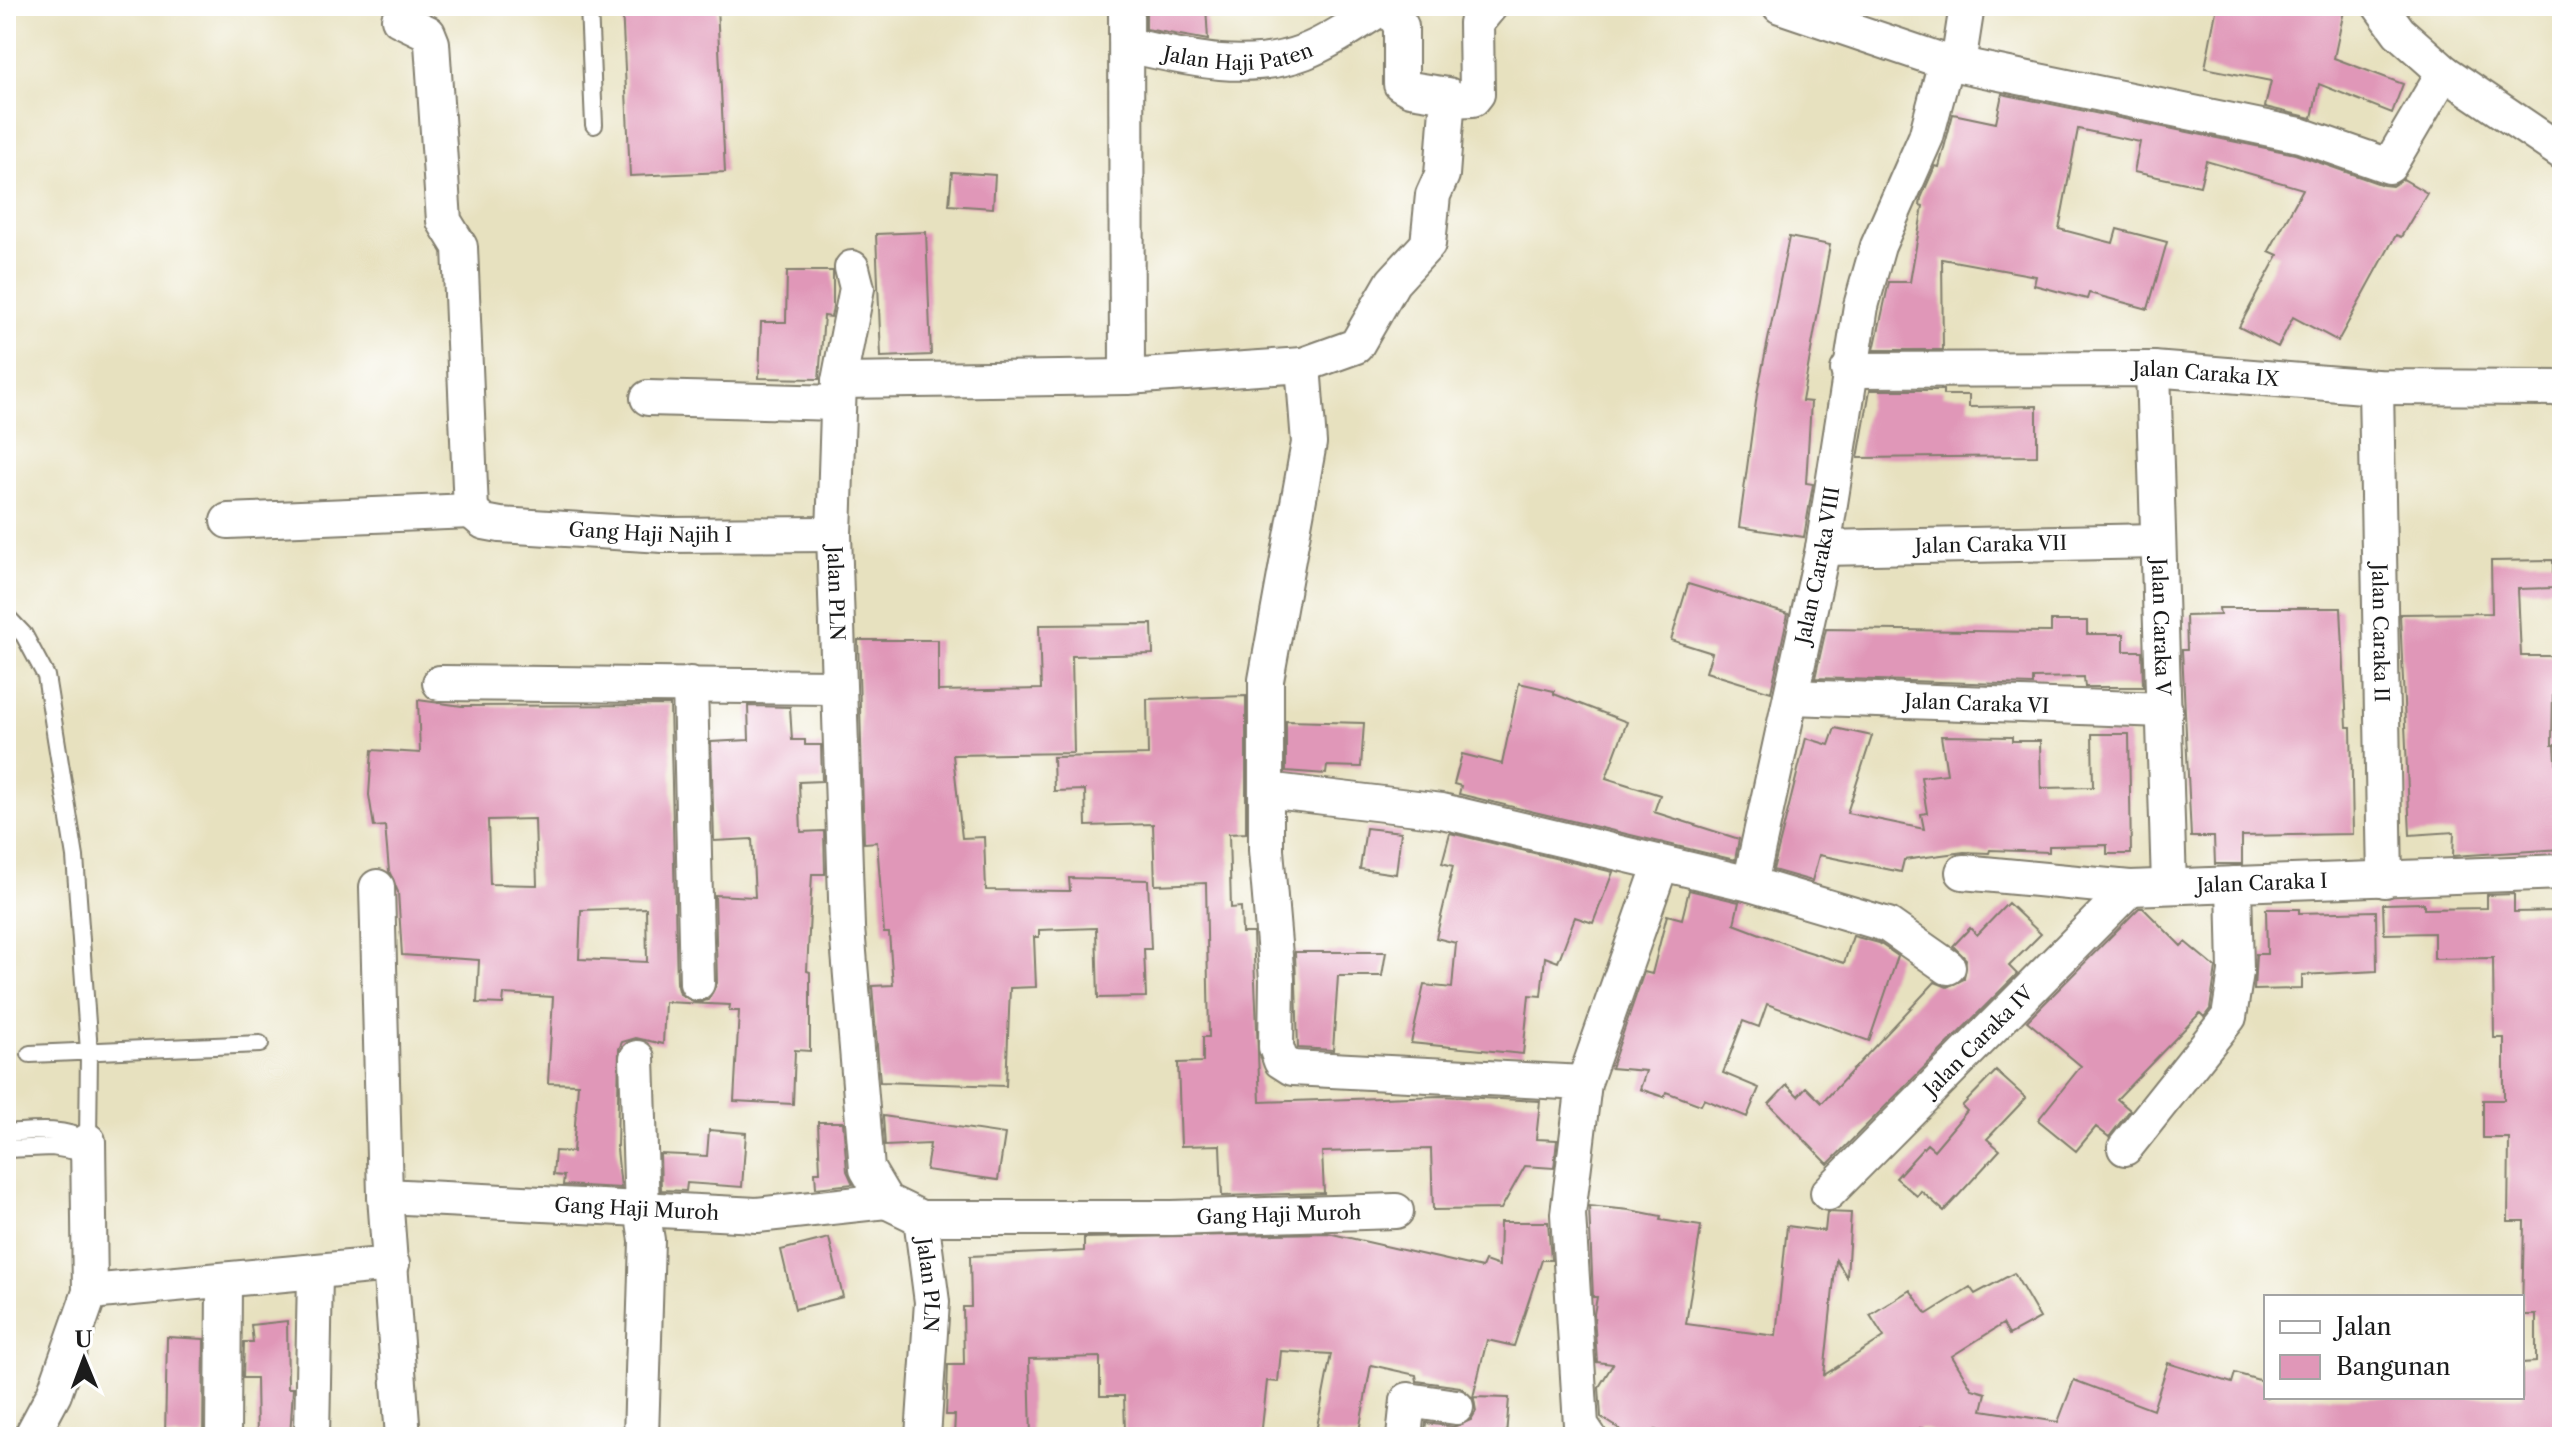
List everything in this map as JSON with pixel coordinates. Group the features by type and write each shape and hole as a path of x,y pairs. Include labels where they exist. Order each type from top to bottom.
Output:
{"street":[{"path":"1126,6 1127,377"},
{"path":"648,398 838,392 1303,365 1356,346 1393,282 1428,244 1433,195 1442,175 1448,100 1444,93 1410,89 1401,84 1401,26 1386,6"},
{"name":"Jalan Haji Paten","path":"1128,45 1213,64 1261,61 1303,52 1386,6"},
{"path":"1448,100 1473,99 1477,94 1476,23 1490,6"},
{"path":"1780,6 1952,63 2300,135 2389,166 2444,72"},
{"name":"Jalan Caraka VIII","path":"1750,884 1823,548 1848,370 1861,306 1878,246 1926,137 1952,63 1967,6"},
{"path":"2380,6 2399,32 2444,72 2562,152"},
{"path":"228,521 471,511 460,247 444,221 432,43 428,33 399,19"},
{"name":"Jalan PLN","path":"852,268 856,298 838,392 834,534 847,928 867,1169 886,1201 921,1218 932,1302 923,1437"},
{"path":"1303,365 1309,443 1266,680 1266,850 1277,979 1276,1047 1281,1061 1292,1068 1584,1083"},
{"name":"Jalan Caraka IX","path":"1848,370 2153,369 2376,387 2562,388"},
{"name":"Jalan Caraka V","path":"2153,369 2169,885"},
{"name":"Jalan Caraka II","path":"2376,387 2385,880"},
{"name":"Gang Haji Najih I","path":"471,511 484,522 515,526 663,535 834,534"},
{"name":"Jalan Caraka VII","path":"1823,548 2158,541"},
{"path":"440,683 838,687"},
{"path":"690,684 697,983"},
{"name":"Jalan Caraka VI","path":"1791,697 2165,710"},
{"path":"1266,790 1442,811 1750,884 1888,925 1948,967"},
{"path":"1589,1437 1581,1425 1568,1214 1584,1083 1661,864"},
{"name":"Jalan Caraka I","path":"1963,872 2130,888 2562,872"},
{"path":"2125,1148 2229,1017 2236,972 2234,884"},
{"path":"377,887 385,1196 403,1437"},
{"name":"Jalan Caraka IV","path":"1828,1193 2130,888"},
{"path":"637,1058 647,1271 641,1437"},
{"path":"31,1437 54,1394 90,1292 88,1147"},
{"name":"Gang Haji Muroh","path":"385,1196 757,1215 886,1201"},
{"name":"Gang Haji Muroh","path":"921,1218 1172,1218 1396,1211"},
{"path":"90,1292 392,1264"},
{"path":"312,1437 315,1273"},
{"path":"223,1437 224,1281"},
{"path":"1404,1437 1408,1400 1456,1407"}],"lane":[{"path":"589,6 594,125"},
{"path":"6,616 24,635 46,676 75,857 89,1051 88,1147"},
{"path":"30,1054 260,1044"},
{"path":"6,1133 51,1130 76,1134 88,1147"},
{"path":"6,1149 88,1147"}],"building":[{"path":"622,6 717,6 725,172 630,176"},
{"path":"1146,6 1206,6 1208,40 1146,29"},
{"path":"2217,6 2345,6 2334,58 2403,84 2392,113 2319,84 2312,118 2265,107 2271,81 2205,68"},
{"path":"2002,94 2295,154 2383,185 2392,186 2403,179 2427,193 2401,237 2396,235 2338,341 2293,317 2278,347 2239,327 2278,255 2269,251 2303,189 2206,161 2200,186 2134,172 2140,142 2078,129 2059,229 2113,243 2117,229 2167,242 2148,309 2089,293 2087,299 2034,285 2036,276 1942,259 1943,350 1874,350 1889,282 1910,282 1923,206 1920,205 1921,198 1935,166 1939,167 1953,114 1996,123"},
{"path":"952,172 995,175 993,208 949,205"},
{"path":"926,232 931,355 881,357 876,234"},
{"path":"1789,237 1830,245 1802,401 1811,402 1806,483 1813,484 1804,537 1739,527 1757,394"},
{"path":"787,271 833,271 833,307 831,317 824,316 819,379 759,378 761,322 786,322"},
{"path":"1870,390 1943,390 1943,395 1969,395 1969,407 2037,406 2037,456 1858,458"},
{"path":"2553,560 2553,588 2518,589 2521,656 2558,656 2558,691 2553,691 2552,745 2555,745 2562,849 2453,856 2454,832 2410,835 2400,614 2492,613 2491,561"},
{"path":"1688,584 1788,614 1771,692 1706,672 1712,653 1671,640"},
{"path":"2219,608 2341,608 2347,727 2351,727 2353,834 2242,836 2242,864 2215,864 2214,837 2191,837 2182,650 2187,650 2186,616 2220,615"},
{"path":"2051,621 2087,621 2087,634 2124,634 2124,651 2142,651 2143,687 2085,687 2084,677 2033,678 2033,685 1815,678 1826,629 2051,632"},
{"path":"1152,624 1153,654 1072,656 1074,753 953,755 962,838 984,837 986,890 1070,891 1069,878 1148,880 1151,949 1144,949 1146,997 1098,998 1096,928 1039,930 1039,937 1034,937 1036,987 1010,988 1006,1086 880,1082 872,986 893,985 889,933 884,933 877,842 864,843 858,640 938,640 938,691 1041,689 1039,625"},
{"path":"1519,683 1554,691 1554,694 1627,722 1606,778 1660,795 1654,812 1739,839 1735,860 1459,794 1461,786 1454,784 1462,754 1502,764"},
{"path":"1246,696 1246,833 1229,834 1231,908 1241,907 1242,933 1253,933 1260,1102 1441,1096 1540,1101 1536,1139 1557,1140 1554,1168 1525,1166 1501,1209 1433,1210 1431,1149 1322,1152 1324,1193 1222,1196 1220,1145 1181,1146 1178,1063 1203,1062 1203,1037 1209,1037 1206,883 1155,885 1153,824 1086,826 1085,790 1054,791 1053,757 1148,755 1147,699"},
{"path":"418,700 462,706 670,705 677,983 680,994 697,1003 708,1000 717,983 715,895 755,897 752,839 714,841 711,742 749,740 748,706 790,707 792,740 805,740 805,745 821,745 822,781 799,782 801,832 824,831 825,874 812,874 807,971 810,972 810,1051 795,1050 793,1104 734,1101 739,1011 729,1011 730,1005 665,1002 663,1044 636,1038 622,1042 619,1049 617,1149 621,1188 563,1185 564,1176 553,1175 555,1151 573,1152 578,1084 548,1083 553,997 504,994 503,1004 477,1003 479,960 402,955 398,892 389,871 385,826 374,827 369,795 372,750 420,753","holes":["535,819 537,885 490,884 488,820","646,908 647,962 579,959 581,910"]},
{"path":"1286,721 1364,723 1361,767 1327,766 1326,774 1286,771"},
{"path":"1835,728 1872,736 1847,813 1924,829 1921,814 1927,813 1921,777 1947,774 1941,736 2012,737 2012,741 2040,741 2041,788 2093,787 2092,734 2129,734 2131,854 2107,854 2107,845 2049,846 2049,852 1964,852 1904,860 1901,872 1819,855 1812,881 1773,870 1806,738 1829,745"},
{"path":"1366,828 1401,832 1396,874 1360,869"},
{"path":"1450,833 1613,872 1593,923 1575,917 1558,962 1545,957 1541,996 1529,995 1523,1054 1411,1043 1424,985 1452,988 1456,943 1436,938 1453,866 1442,863"},
{"path":"1689,890 1739,902 1734,924 1844,963 1853,936 1879,943 1898,956 1869,1041 1767,1004 1759,1027 1743,1021 1723,1073 1759,1088 1747,1117 1704,1099 1701,1105 1666,1092 1664,1097 1640,1089 1646,1071 1611,1068 1644,972 1652,974 1667,915 1682,919"},
{"path":"2514,894 2514,912 2558,911 2559,956 2562,955 2562,1437 1953,1437 1920,1428 1914,1437 1675,1437 1655,1430 1650,1437 1632,1437 1601,1417 1599,1387 1613,1364 1597,1362 1594,1314 1597,1297 1593,1297 1589,1206 1630,1210 1661,1216 1660,1220 1701,1226 1686,1324 1776,1336 1787,1226 1825,1231 1827,1212 1851,1213 1847,1277 1836,1260 1824,1375 1884,1337 1870,1315 1910,1290 1927,1314 1970,1287 1975,1294 2014,1273 2040,1318 2009,1335 2003,1324 1952,1356 1972,1389 1986,1393 1982,1410 2058,1422 2074,1380 2153,1410 2168,1363 2232,1383 2235,1373 2264,1381 2264,1399 2524,1399 2524,1363 2536,1362 2536,1315 2524,1315 2524,1221 2508,1221 2509,1138 2483,1138 2483,1100 2504,1100 2504,1038 2494,1038 2493,958 2434,959 2434,933 2384,934 2383,904 2424,903 2424,909 2487,908 2487,895"},
{"path":"2008,903 2041,934 2009,966 2017,974 1828,1164 1769,1104 1787,1085 1798,1096 1806,1087 1822,1103 1935,982 1947,987 1964,979 1966,959 1953,946 1970,928 1977,935"},
{"path":"2139,908 2143,908 2181,946 2185,942 2216,968 2210,1009 2204,1017 2200,1013 2117,1099 2130,1110 2109,1137 2096,1127 2076,1151 2038,1120 2081,1066 2027,1021"},
{"path":"2266,909 2299,909 2299,913 2376,911 2377,971 2302,975 2302,989 2254,990 2256,954 2267,954"},
{"path":"1295,952 1386,952 1382,976 1338,976 1333,1050 1298,1048"},
{"path":"1996,1071 2026,1098 1987,1139 2000,1150 1944,1211 1921,1191 1917,1196 1896,1178 1927,1144 1934,1150 1967,1111 1962,1106"},
{"path":"883,1116 1005,1134 998,1180 926,1170 930,1144 885,1146"},
{"path":"818,1122 843,1122 847,1171 853,1184 816,1188 815,1172 820,1172"},
{"path":"709,1130 746,1133 742,1187 687,1183 686,1191 661,1190 660,1154 707,1156"},
{"path":"1500,1222 1548,1222 1551,1260 1542,1260 1514,1346 1487,1340 1473,1397 1509,1398 1506,1437 1424,1437 1426,1423 1454,1427 1471,1420 1476,1411 1474,1399 1460,1387 1417,1381 1416,1375 1371,1365 1358,1437 1316,1432 1331,1354 1281,1351 1278,1382 1267,1381 1261,1437 1166,1437 1166,1431 1125,1431 1124,1396 1100,1396 1100,1357 1029,1359 1031,1437 954,1437 955,1415 946,1415 948,1365 964,1365 963,1307 971,1307 970,1256 1084,1251 1084,1238 1328,1233 1482,1268 1485,1261 1499,1266"},
{"path":"829,1238 843,1297 795,1309 781,1250"},
{"path":"287,1321 288,1388 293,1388 290,1437 257,1437 256,1378 243,1378 244,1342 253,1342 251,1325"},
{"path":"167,1337 204,1339 203,1437 165,1437"}]}
